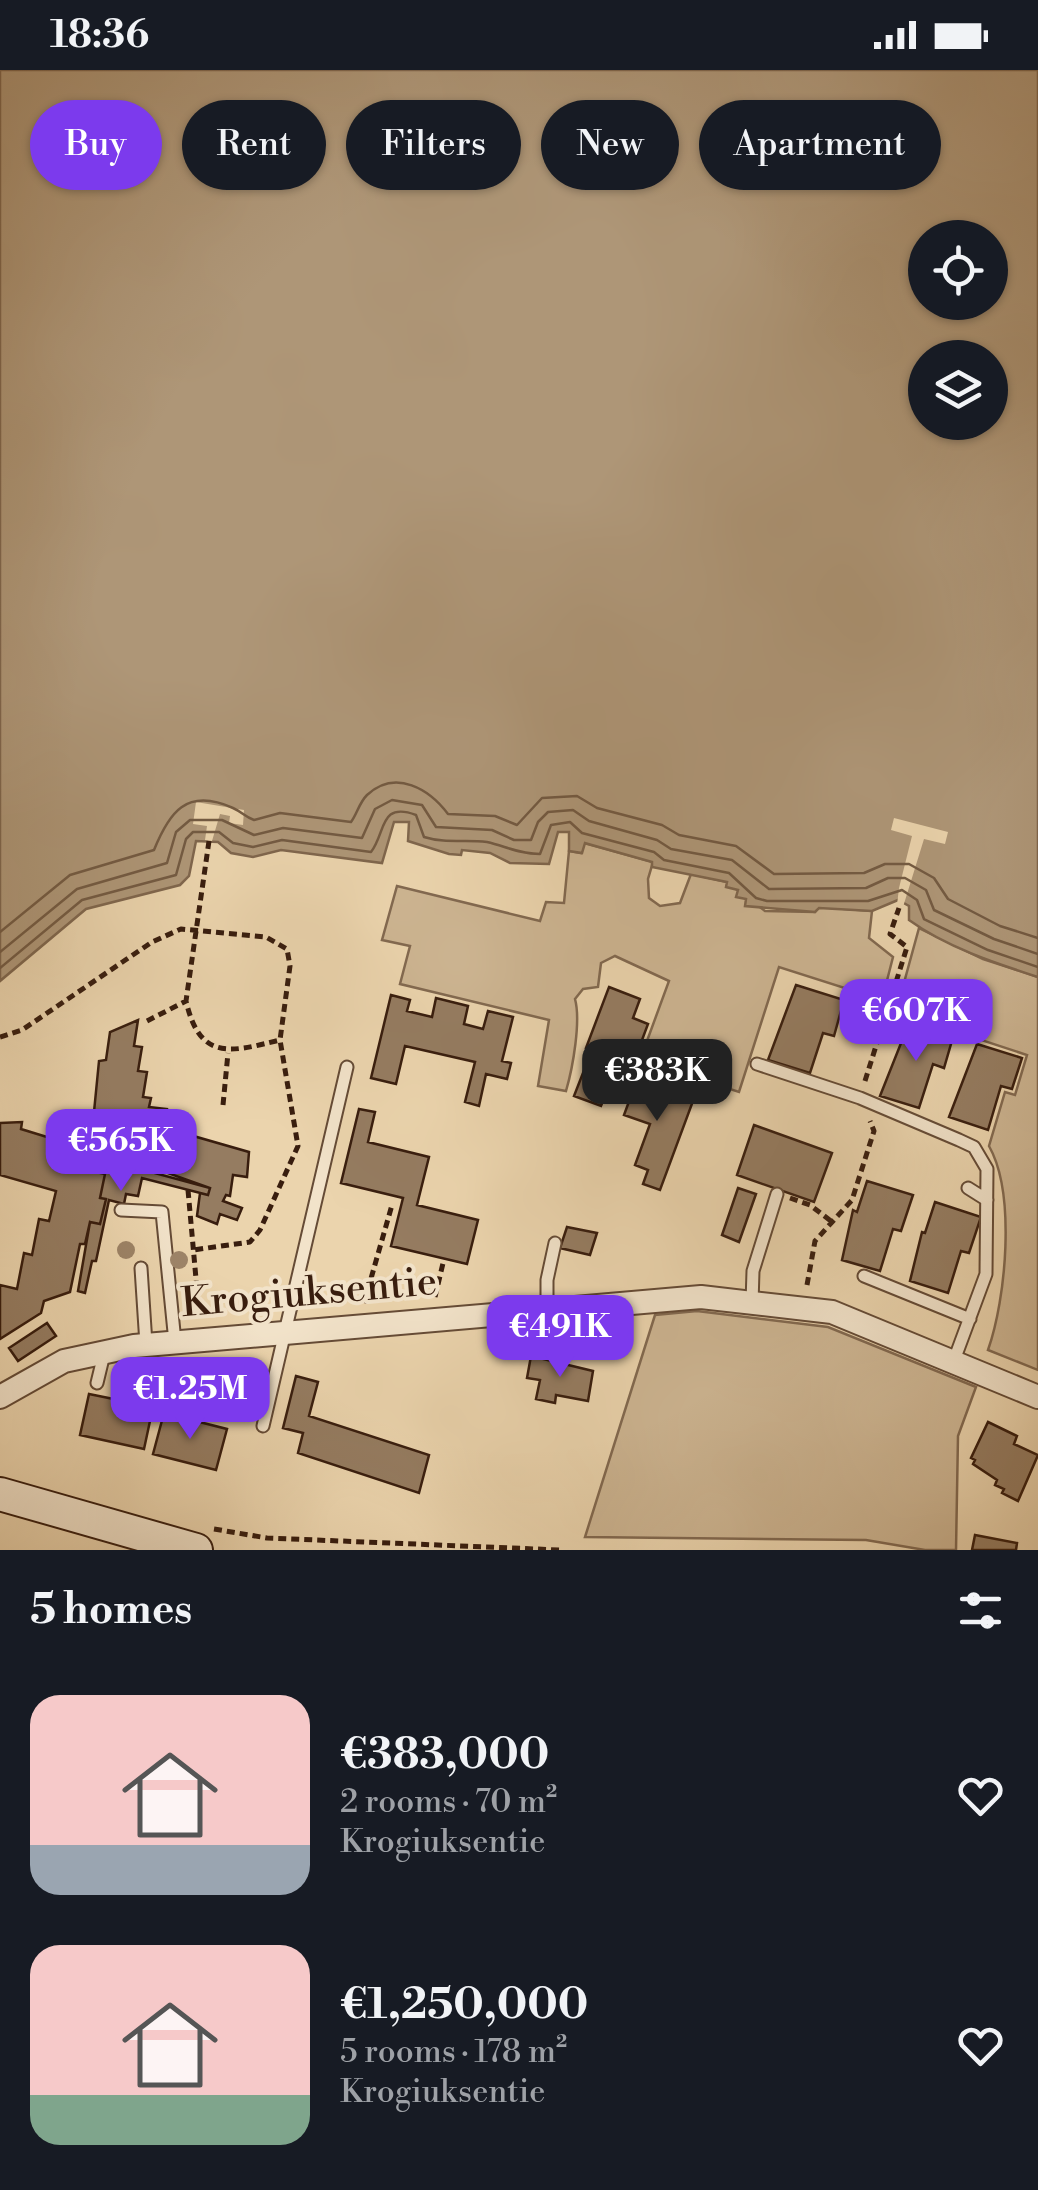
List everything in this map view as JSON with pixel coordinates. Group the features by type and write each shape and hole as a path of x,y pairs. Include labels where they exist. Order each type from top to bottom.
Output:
{"main road":[{"path":"0,1494 197,1538"}],"street":[{"name":"Krogiuksentie","path":"0,1397 64,1360 146,1344 701,1297 832,1312 1038,1396"}],"lane":[{"path":"757,1064 860,1098 974,1148 987,1170 986,1274 953,1362"},
{"path":"263,1426 282,1332 348,1067"},
{"path":"968,1188 987,1200"},
{"path":"752,1303 753,1271 777,1194"},
{"path":"121,1210 162,1212 174,1342"},
{"path":"536,1345 555,1244"},
{"path":"141,1268 146,1344"},
{"path":"864,1276 970,1319"},
{"path":"97,1383 105,1350"}],"path":[{"path":"208,841 186,1000 199,1033 218,1050 228,1053 280,1040"},
{"path":"860,1098 907,947 890,934 899,908"},
{"path":"0,1038 32,1024 56,1003 152,942 181,929 266,936 286,949 290,966 280,1040 298,1146 294,1161 250,1242 193,1250"},
{"path":"147,1021 186,1000"},
{"path":"223,1105 228,1053"},
{"path":"806,1293 815,1240 852,1200 873,1136"},
{"path":"171,1314 199,1312 188,1190"},
{"path":"777,1194 810,1206 831,1221"},
{"path":"362,1311 392,1205"},
{"path":"434,1301 444,1258"},
{"path":"197,1538 560,1550"}],"shaded area":[{"path":"584,843 653,862 648,879 649,898 660,906 680,903 691,874 727,882 765,911 815,912 819,907 872,911 869,938 893,957 882,1000 779,967 739,1092 640,1060 669,981 615,956 601,963 598,987 583,989 575,999 577,1031 566,1091 538,1086 549,1020 400,984 410,946 382,940 397,886 540,921 546,902 564,903 569,851 581,853"},
{"path":"919,928 983,959 1038,977 1038,1370 988,1350 1000,1303 1005,1247 1003,1191 989,1146 1005,1092 1015,1095 1027,1055 896,1012"},
{"path":"697,1311 828,1327 976,1387 958,1436 956,1550 925,1550 866,1540 585,1537 655,1315"}],"water":[{"path":"0,70 1038,70 1038,977 939,938 909,920 909,906 898,900 872,911 819,908 815,912 745,906 746,899 736,897 738,890 726,887 727,882 652,867 652,862 585,843 582,853 569,851 569,832 558,832 549,864 510,863 490,853 462,850 461,855 449,854 408,841 409,822 394,822 382,863 281,850 253,857 231,853 218,842 196,841 189,876 180,885 86,909 0,981"}],"pier":[{"path":"196,802 244,810 243,825 229,823 230,816 220,814 212,841 205,840 207,826 193,824"},
{"path":"894,818 948,832 945,844 924,839 903,907 897,905 899,888 912,836 891,830"}],"building":[{"path":"796,985 844,1000 834,1036 823,1033 810,1073 768,1060"},
{"path":"609,987 640,999 633,1018 648,1024 629,1075 621,1072 615,1088 609,1086 601,1106 574,1096 592,1050 586,1048"},
{"path":"391,995 410,1000 407,1011 432,1017 436,998 468,1006 464,1024 483,1029 488,1011 513,1017 502,1061 511,1063 507,1079 486,1074 479,1106 465,1102 475,1062 405,1046 396,1084 371,1078"},
{"path":"138,1020 134,1046 142,1047 138,1071 147,1072 143,1097 151,1098 149,1107 167,1109 167,1114 172,1115 168,1126 184,1128 183,1133 249,1152 247,1177 233,1175 230,1196 226,1195 223,1201 242,1208 237,1220 220,1214 217,1224 197,1216 200,1193 208,1195 210,1188 148,1166 149,1159 125,1152 127,1143 103,1140 104,1129 97,1128 99,1113 94,1112 99,1061 106,1060 110,1032"},
{"path":"909,1023 953,1037 944,1068 933,1064 919,1108 880,1096"},
{"path":"977,1044 1022,1058 1012,1089 1001,1086 988,1130 949,1117"},
{"path":"641,1069 667,1078 663,1090 693,1101 660,1190 643,1184 648,1170 635,1165 650,1124 624,1115"},
{"path":"359,1109 375,1112 368,1142 429,1157 417,1205 478,1220 467,1264 391,1246 403,1198 341,1183"},
{"path":"22,1122 21,1129 70,1144 67,1156 90,1158 87,1170 105,1174 100,1198 106,1199 100,1224 90,1222 85,1244 80,1244 70,1292 44,1301 41,1313 0,1339 0,1285 17,1289 24,1253 32,1255 39,1219 49,1221 56,1191 0,1175 0,1123"},
{"path":"754,1125 832,1153 814,1202 737,1175"},
{"path":"117,1142 127,1143 125,1152 137,1154 140,1169 210,1188 208,1195 142,1178 138,1196 126,1194 124,1204 109,1200 85,1293 78,1291 90,1222 100,1224 106,1199 100,1198 105,1174 87,1170 90,1155 110,1159"},
{"path":"867,1181 913,1195 901,1231 893,1229 880,1271 842,1260 853,1210 857,1212"},
{"path":"738,1188 756,1194 739,1242 722,1235"},
{"path":"935,1202 981,1217 969,1253 961,1251 948,1293 910,1281 922,1232 925,1233"},
{"path":"567,1227 597,1233 590,1255 560,1248"},
{"path":"47,1323 56,1336 18,1361 9,1348"},
{"path":"531,1356 593,1371 588,1401 556,1395 555,1403 536,1399 540,1380 527,1378"},
{"path":"296,1376 318,1382 309,1416 429,1455 419,1493 298,1453 303,1433 283,1428"},
{"path":"89,1394 153,1407 144,1449 80,1435"},
{"path":"164,1413 227,1429 216,1470 153,1454"},
{"path":"988,1422 1017,1436 1014,1444 1038,1455 1018,1501 1002,1493 1004,1489 995,1485 997,1480 973,1464 975,1460 971,1458"},
{"path":"975,1535 1017,1543 1016,1550 972,1550"}]}
